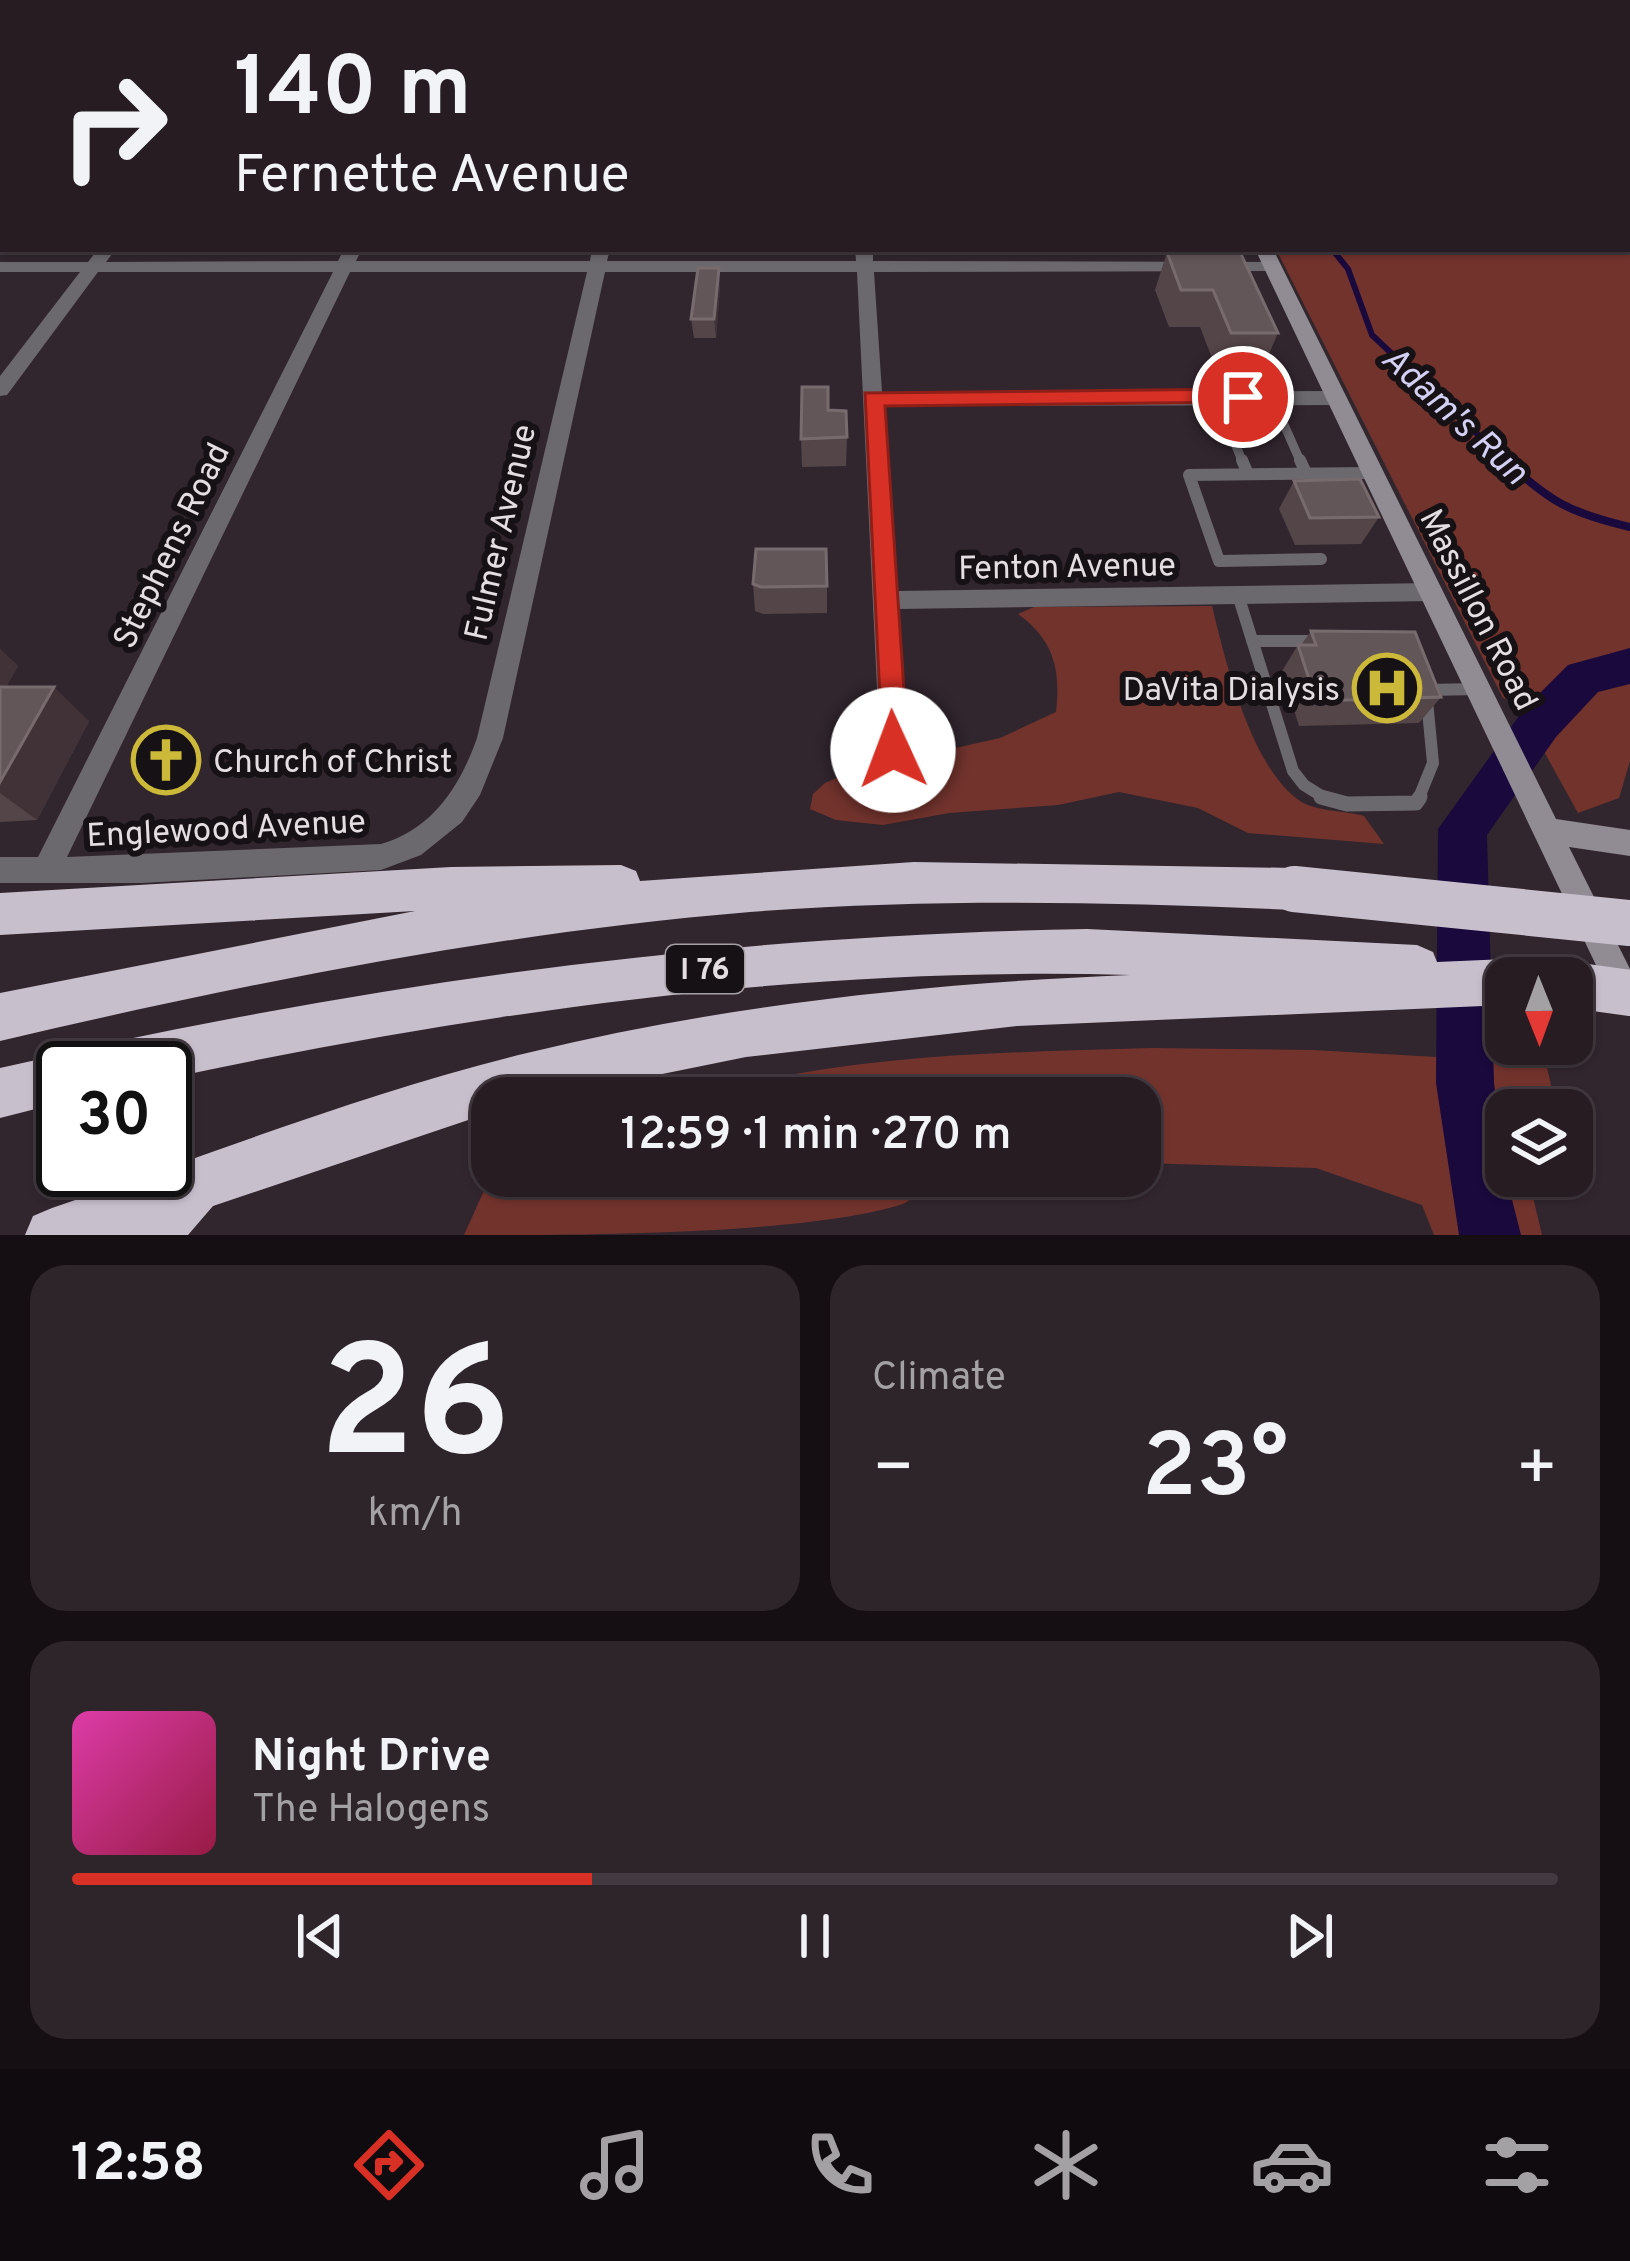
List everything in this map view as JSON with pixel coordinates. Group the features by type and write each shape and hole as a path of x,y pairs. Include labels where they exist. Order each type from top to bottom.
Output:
{"highway":[{"name":"I 76","path":"0,1018 334,945 733,894 1007,880 1294,889 1630,923"},
{"path":"0,914 544,884 733,894"},
{"name":"I 76","path":"192,1051 451,999 712,968 964,953 1318,976 1485,978"},
{"path":"52,1235 527,1077 746,1033 1017,1003 1217,990 1318,976 1485,981"},
{"path":"1593,990 1630,998"},
{"path":"0,1093 36,1084"},
{"path":"153,1235 199,1183"}],"street":[{"path":"0,390 104,252"},
{"path":"0,267 349,258 1268,257"},
{"name":"Massillon Road","path":"1268,257 1630,998"},
{"name":"Stephens Road","path":"46,871 349,258"},
{"name":"Fulmer Avenue","path":"446,821 469,793 490,738 598,258"},
{"path":"864,258 893,750"},
{"path":"873,399 1337,398"},
{"name":"Fenton Avenue","path":"886,600 1431,592"},
{"name":"Englewood Avenue","path":"0,870 367,859 410,847 446,821"},
{"path":"1547,831 1630,843"}],"lane":[{"path":"1216,397 1248,474"},
{"path":"1282,420 1306,473"},
{"path":"1321,560 1219,561 1190,475 1372,473"},
{"path":"1244,595 1252,641 1303,790 1339,805 1416,803 1424,794 1436,731 1426,689 1484,697"},
{"path":"1252,641 1333,641"}],"shaded area":[{"path":"1278,252 1630,252 1630,761 1619,798 1578,813 1516,701 1503,698"},
{"path":"1212,606 1242,711 1267,764 1300,801 1364,816 1384,844 1248,833 1198,808 1119,792 1058,805 949,813 883,825 836,820 810,809 813,794 825,783 853,771 1000,738 1056,712 1052,657 1040,634 1018,614 1034,607"},
{"path":"1152,1048 1312,1050 1485,1060 1485,1065 1546,1065 1552,1089 1485,1089 1485,1197 1533,1197 1542,1235 1434,1235 1422,1205 1316,1168 1161,1164 1161,1077 782,1077 979,1054"},
{"path":"481,1197 913,1197 861,1214 751,1227 464,1235"}],"building":[{"path":"1167,252 1240,252 1278,333 1231,333 1213,290 1181,290"},
{"path":"698,268 719,268 714,319 691,319"},
{"path":"802,387 828,387 828,410 846,411 847,437 801,439"},
{"path":"1360,479 1379,517 1310,518 1294,481"},
{"path":"756,549 826,549 827,586 753,584"},
{"path":"1311,631 1415,632 1441,697 1316,701 1298,645 1316,645"},
{"path":"0,687 54,687 0,782"}],"waterway":[{"name":"Adam's Run","path":"1334,252 1348,269 1372,335 1508,463"},
{"name":"Adam's Run","path":"1505,460 1562,504 1630,527"},
{"path":"1490,1235 1465,1083 1462,829 1540,723 1584,678 1630,666"}],"place":[{"name":"DaVita Dialysis","path":"1387,688"},
{"name":"Church of Christ","path":"166,760"}],"route":[{"path":"893,750 873,399 1243,397"}]}
